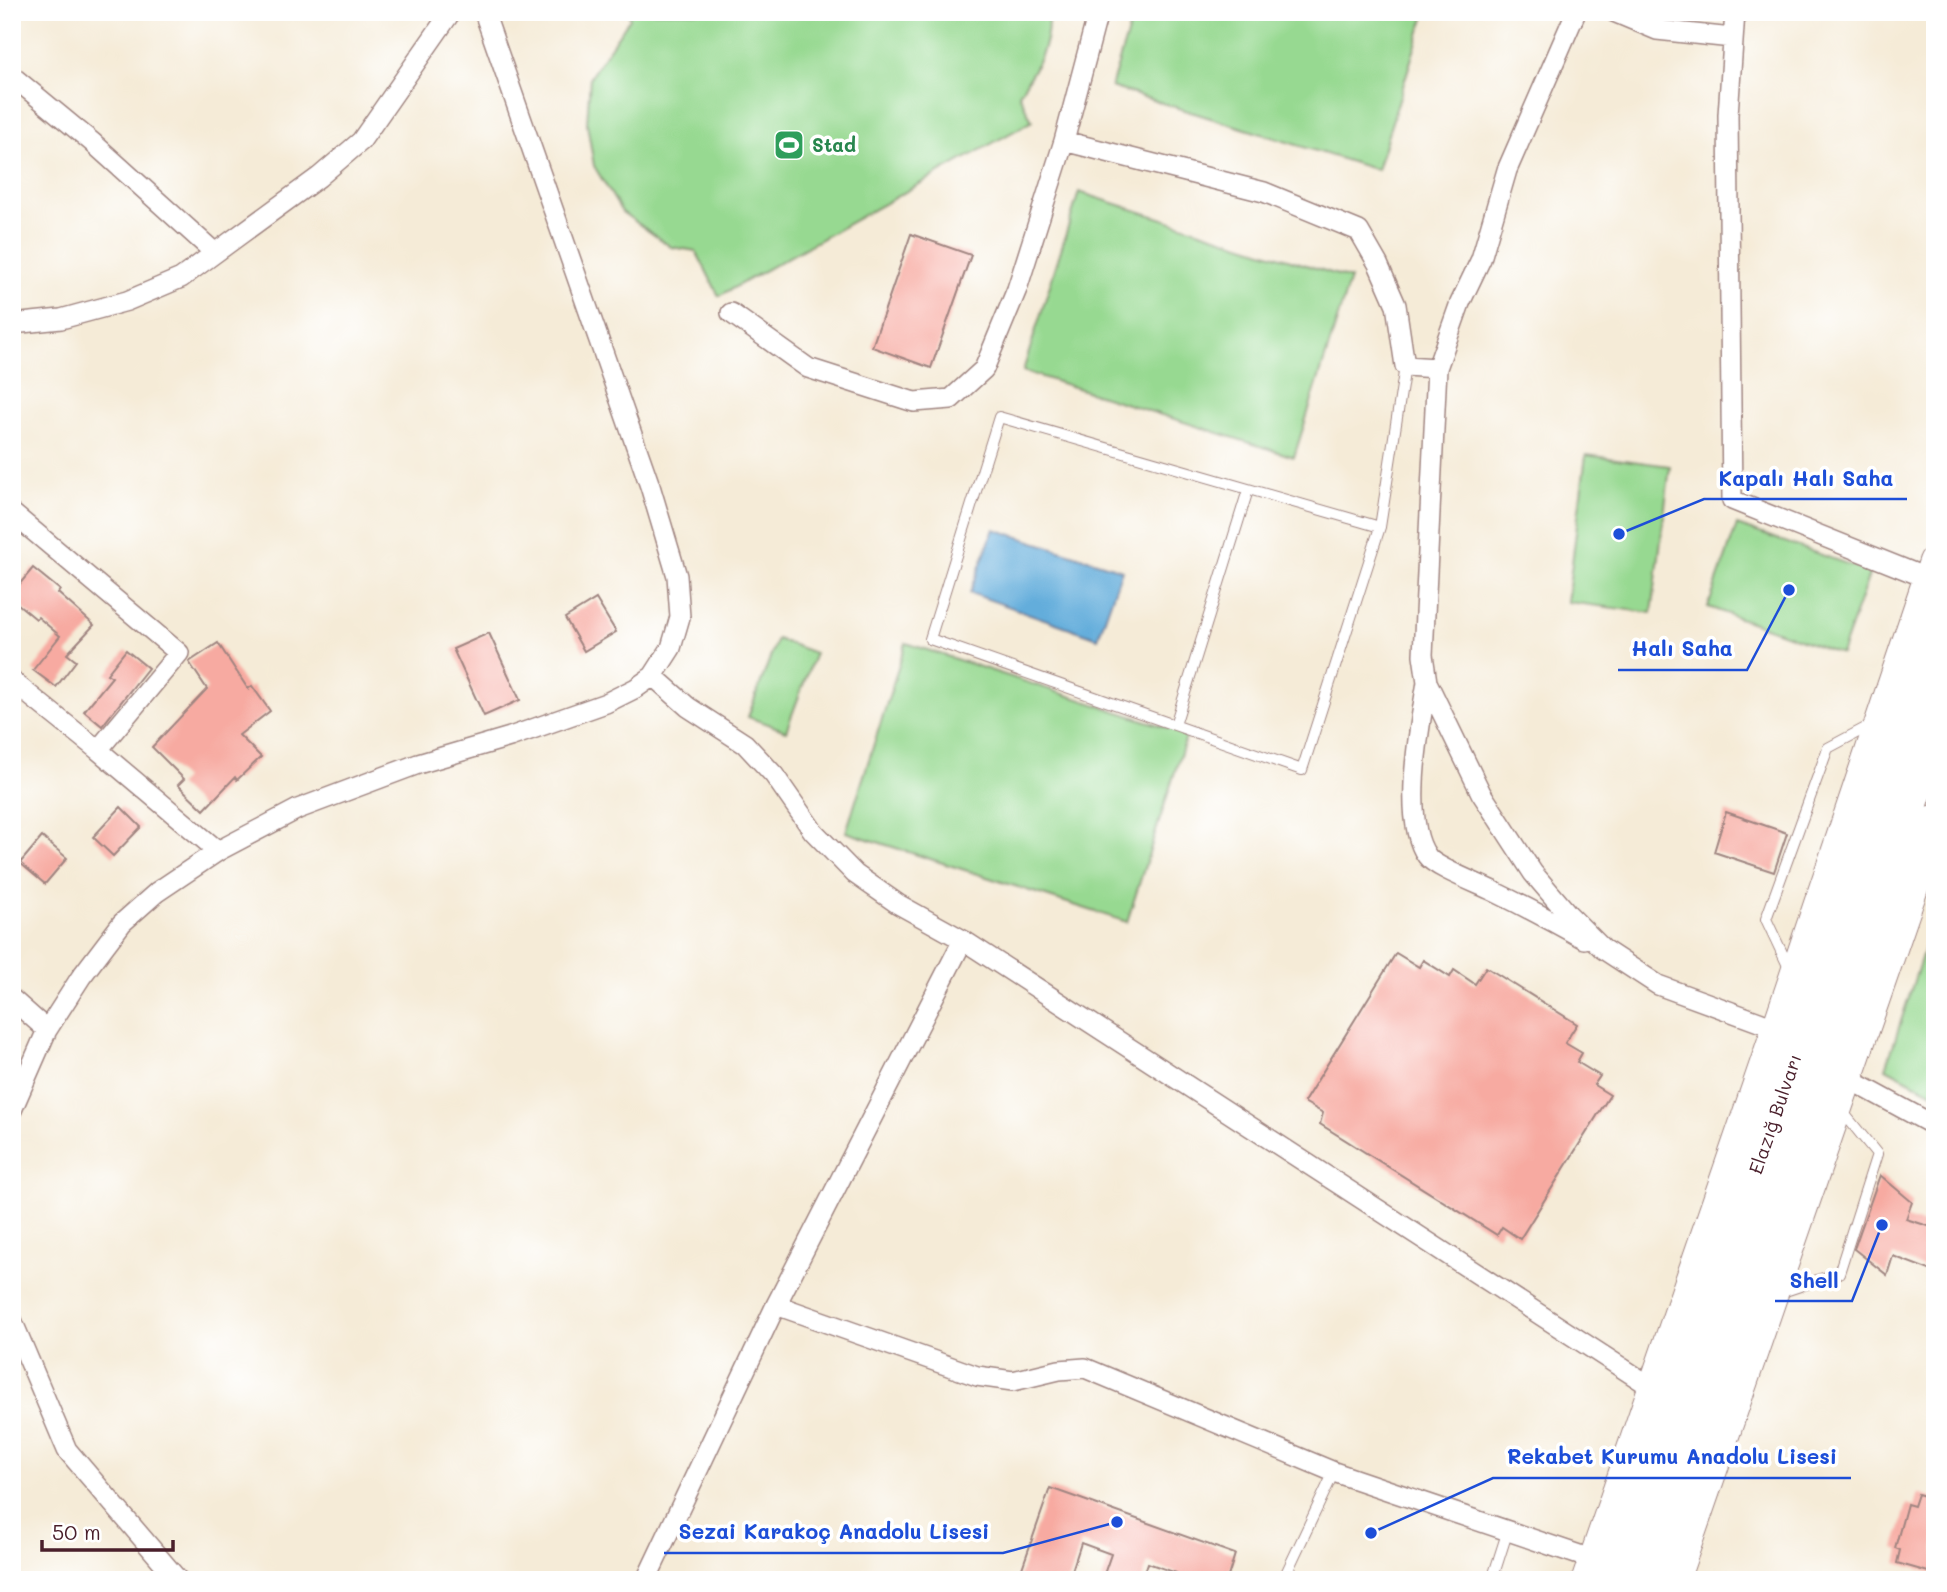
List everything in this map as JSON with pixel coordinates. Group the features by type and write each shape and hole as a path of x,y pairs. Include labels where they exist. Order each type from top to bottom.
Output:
{"highway":[{"path":"1598,1573 1653,1388 1778,1029 1932,570"},
{"name":"Elazığ Bulvarı","path":"1598,1573 1838,937 1935,647"},
{"name":"Elazığ Bulvarı","path":"1646,1580 1935,736"},
{"path":"1673,1580 1935,821"}],"street":[{"path":"12,324 61,319 127,301 181,278 319,177 361,141 451,12"},
{"path":"12,1110 47,1030 81,977 122,923 157,892 218,851 298,809 418,764 510,737 606,703 653,676 670,648 680,617 677,576 650,486 484,12"},
{"path":"1576,12 1507,170 1481,258 1460,303 1437,368 1423,655 1427,682 1415,760 1415,822 1419,842 1428,859 1521,905 1603,950 1658,985 1778,1029"},
{"path":"1614,12 1657,30 1732,38"},
{"path":"1735,12 1728,115 1732,500 1932,570"},
{"path":"731,313 808,368 914,402 951,399 984,369 1017,289 1064,141 1097,20"},
{"path":"12,76 92,142 215,253"},
{"path":"1064,141 1264,192 1359,231 1378,264 1396,305 1405,366 1437,368"},
{"path":"12,513 179,653 98,750"},
{"path":"653,676 688,707 745,744 774,775 813,831 855,874 898,905 963,940 1653,1388"},
{"path":"12,681 218,851"},
{"path":"1427,682 1481,793 1508,838 1542,883 1603,950"},
{"path":"646,1580 776,1305 963,940"},
{"path":"12,999 47,1030"},
{"path":"1842,1092 1935,1126"},
{"path":"776,1305 977,1376 1013,1381 1059,1370 1085,1368 1334,1472 1508,1530 1598,1573"},
{"path":"12,1320 66,1450 178,1580"}],"lane":[{"path":"1380,527 999,417 930,639 1302,770 1380,527 1405,366"},
{"path":"1175,725 1248,490"},
{"path":"1795,979 1766,919 1828,748 1883,719"},
{"path":"1772,1295 1839,1273 1877,1154 1842,1092"},
{"path":"1283,1580 1334,1472"},
{"path":"1492,1580 1508,1530"}],"green space":[{"name":"Stad","path":"628,12 1047,12 1048,24 1041,56 1019,94 1032,121 719,296 696,251 671,247 622,212 594,166 587,124 590,77 630,18"},
{"path":"1134,12 1426,12 1377,170 1111,87"},
{"path":"1079,192 1350,279 1294,457 1023,371"},
{"path":"1586,455 1670,466 1652,613 1567,602"},
{"path":"1737,525 1870,572 1841,654 1708,607"},
{"path":"777,639 815,653 786,731 748,717"},
{"path":"906,643 1187,734 1127,922 846,832"},
{"path":"1935,915 1935,1094 1886,1068"}],"water":[{"path":"994,529 1122,570 1098,638 970,593"}],"building":[{"path":"911,234 971,255 931,368 872,347"},
{"path":"33,568 60,590 58,593 94,625 67,654 76,661 56,687 33,670 60,636 12,599 12,593"},
{"path":"596,599 616,632 584,651 565,618"},
{"path":"489,633 520,700 484,716 453,649"},
{"path":"218,643 248,689 252,686 270,711 239,735 261,757 237,780 235,777 204,810 178,785 184,779 152,747 207,689 189,662"},
{"path":"126,650 148,668 102,726 84,711 112,677 107,674"},
{"path":"121,807 141,827 113,856 93,837"},
{"path":"1726,812 1787,833 1774,872 1714,852"},
{"path":"42,837 67,858 45,884 20,863"},
{"path":"1396,953 1419,967 1423,960 1450,977 1454,970 1475,984 1486,967 1577,1024 1565,1043 1582,1053 1577,1062 1600,1076 1594,1085 1610,1095 1520,1239 1502,1227 1497,1235 1320,1124 1323,1113 1304,1102"},
{"path":"1880,1175 1912,1202 1906,1219 1935,1228 1935,1262 1932,1271 1893,1256 1887,1275 1854,1249"},
{"path":"1050,1488 1235,1554 1227,1580 1174,1580 1176,1573 1148,1563 1142,1580 1102,1580 1111,1554 1081,1543 1069,1580 1018,1580"},
{"path":"1918,1494 1935,1499 1935,1574 1897,1563 1900,1550 1895,1548 1907,1504 1914,1506"}],"place":[{"name":"Stad","path":"789,145"},
{"name":"Kapalı Halı Saha","path":"1619,534"},
{"name":"Halı Saha","path":"1789,590"},
{"name":"Shell","path":"1882,1225"},
{"name":"Sezai Karakoç Anadolu Lisesi","path":"1117,1522"},
{"name":"Rekabet Kurumu Anadolu Lisesi","path":"1371,1533"}]}
